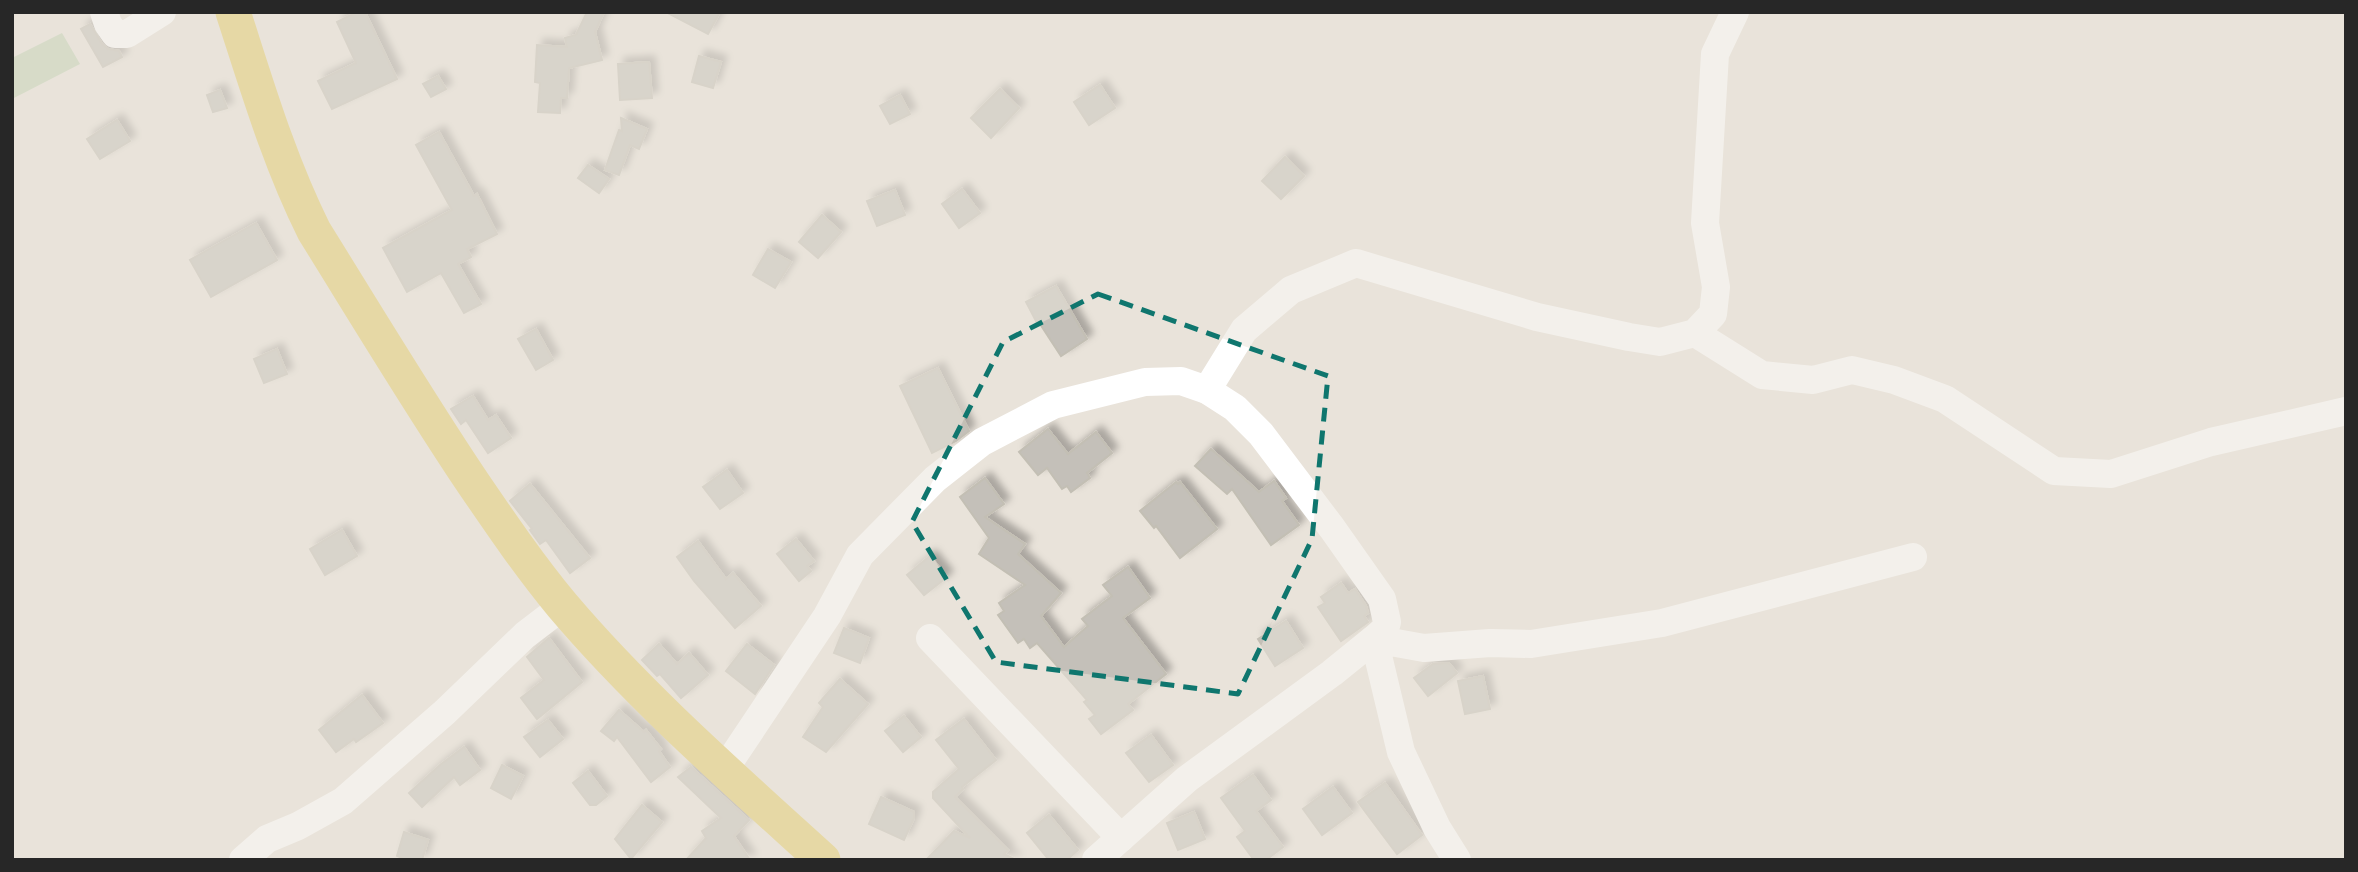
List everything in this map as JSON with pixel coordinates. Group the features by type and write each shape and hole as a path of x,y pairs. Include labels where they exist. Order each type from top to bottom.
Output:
{"main road":[{"path":"233,12 278,150 296,196 314,231 437,428 515,545 563,606 629,676 724,770 823,860"}],"street":[{"path":"104,12 115,34 127,34 162,12"},
{"path":"1207,390 1244,330 1291,290 1356,263 1537,317 1629,337 1660,342 1695,333 1713,314 1716,287 1705,223 1715,54 1735,12"},
{"path":"1695,333 1762,375 1813,380 1852,370 1895,380 1945,399 2054,471 2111,474 2211,442 2346,411"},
{"path":"724,770 827,616 860,555 935,479 982,442 1053,405 1145,382 1181,381 1207,390 1236,408 1261,434 1382,599 1387,622 1385,629 1332,673 1187,779 1096,860"},
{"path":"1374,639 1424,649 1490,643 1531,644 1662,623 1913,556"},
{"path":"243,860 267,839 299,826 343,801 445,712 525,635 563,606"},
{"path":"930,638 1121,838"},
{"path":"1374,639 1401,752 1437,828 1457,860"}],"highlighted area":[{"path":"1098,294 1328,376 1312,539 1238,694 996,662 912,522 1003,342"}],"green space":[{"path":"62,33 80,64 12,99 12,58"}],"building":[{"path":"357,12 365,12 397,79 332,109 318,81 356,63 337,22"},
{"path":"587,12 604,12 595,32 602,60 569,68 567,98 561,98 560,113 538,112 540,83 535,82 537,45 567,47 565,38 576,35"},
{"path":"666,12 720,12 708,34"},
{"path":"90,24 102,44 108,49 119,51 122,57 103,67 81,29"},
{"path":"699,56 721,62 713,88 692,82"},
{"path":"649,62 652,98 620,100 618,64"},
{"path":"438,76 446,89 431,97 423,84"},
{"path":"1100,85 1115,108 1089,125 1074,102"},
{"path":"1000,89 1019,108 991,138 971,118"},
{"path":"220,90 227,108 213,112 207,95"},
{"path":"900,95 910,114 890,124 880,106"},
{"path":"621,118 647,129 639,149 630,145 619,175 605,170 619,130 622,131"},
{"path":"117,120 130,141 100,159 87,139"},
{"path":"439,132 474,196 477,194 497,234 467,249 471,257 458,264 481,304 464,313 441,273 407,292 383,248 452,210 416,145"},
{"path":"1285,157 1304,176 1281,199 1262,181"},
{"path":"588,165 609,179 599,193 578,178"},
{"path":"962,189 980,213 959,228 942,204"},
{"path":"895,190 905,215 877,226 867,201"},
{"path":"822,215 841,232 818,258 799,242"},
{"path":"256,223 277,260 211,297 190,260"},
{"path":"768,249 791,262 775,288 753,275"},
{"path":"1056,286 1087,339 1061,356 1040,324 1038,325 1026,302"},
{"path":"536,329 553,360 536,370 518,339"},
{"path":"277,349 287,374 264,383 254,359"},
{"path":"938,368 969,431 932,453 900,386"},
{"path":"473,396 488,420 496,415 511,438 488,453 466,420 461,424 451,409"},
{"path":"1048,429 1068,454 1096,432 1112,453 1087,473 1090,478 1071,492 1067,486 1062,489 1047,468 1038,475 1019,452"},
{"path":"1211,449 1259,492 1274,481 1286,498 1282,501 1299,525 1271,545 1232,489 1227,494 1195,466"},
{"path":"727,470 743,493 720,509 703,487"},
{"path":"985,478 1004,504 985,517 1025,544 1018,554 1061,593 1041,616 1064,647 1088,626 1082,619 1112,596 1103,585 1128,567 1150,598 1123,618 1166,674 1128,704 1133,710 1101,734 1089,719 1095,715 1084,702 1087,700 1037,643 1030,648 1024,639 1018,643 998,615 1004,611 999,603 1025,585 979,554 989,538 960,497"},
{"path":"1176,482 1180,482 1217,529 1180,558 1156,526 1154,528 1140,511"},
{"path":"530,484 590,558 570,573 546,540 540,544 510,501"},
{"path":"342,530 357,556 325,575 310,549"},
{"path":"796,539 814,561 807,566 811,571 799,581 777,554"},
{"path":"698,541 726,579 733,573 761,606 735,628 677,557"},
{"path":"930,556 947,577 924,595 907,575"},
{"path":"1341,583 1348,593 1355,589 1366,606 1368,613 1364,616 1368,622 1341,641 1318,607 1325,603 1321,597"},
{"path":"1286,621 1303,648 1275,666 1258,639"},
{"path":"844,628 869,638 860,663 834,653"},
{"path":"549,638 582,682 537,719 521,698 544,680 527,657"},
{"path":"659,644 677,664 689,653 708,675 681,698 660,674 657,676 642,660"},
{"path":"747,644 774,665 755,694 726,671"},
{"path":"1449,663 1457,673 1428,696 1414,678 1433,664"},
{"path":"1483,676 1490,709 1465,714 1458,681"},
{"path":"840,679 868,704 826,752 803,737 823,707 819,703"},
{"path":"362,695 383,723 336,752 319,730"},
{"path":"619,710 644,732 646,730 661,749 659,751 670,767 651,782 617,737 614,741 601,731"},
{"path":"904,716 921,737 903,752 885,731"},
{"path":"964,719 996,760 962,787 955,797 1008,850 1004,854 1016,860 926,860 954,831 970,838 933,798 933,792 959,769 936,740"},
{"path":"548,720 563,739 540,757 524,737"},
{"path":"1151,735 1173,765 1149,782 1126,753"},
{"path":"464,747 480,770 460,785 454,777 422,807 409,793"},
{"path":"502,765 523,776 511,799 491,788"},
{"path":"691,767 749,820 734,836 750,860 686,860 706,838 702,831 721,818 678,777"},
{"path":"588,771 607,796 596,805 590,805 573,783"},
{"path":"1253,775 1271,800 1256,811 1283,847 1266,860 1254,860 1237,837 1245,831 1221,798"},
{"path":"1385,783 1422,835 1397,854 1358,802"},
{"path":"1333,787 1352,813 1322,835 1303,809"},
{"path":"881,797 914,812 904,840 869,824"},
{"path":"642,805 662,822 631,859 615,839"},
{"path":"1194,812 1205,839 1178,850 1167,823"},
{"path":"1049,815 1078,850 1067,860 1049,860 1027,833"},
{"path":"404,832 428,840 422,860 407,860 397,856"}]}
